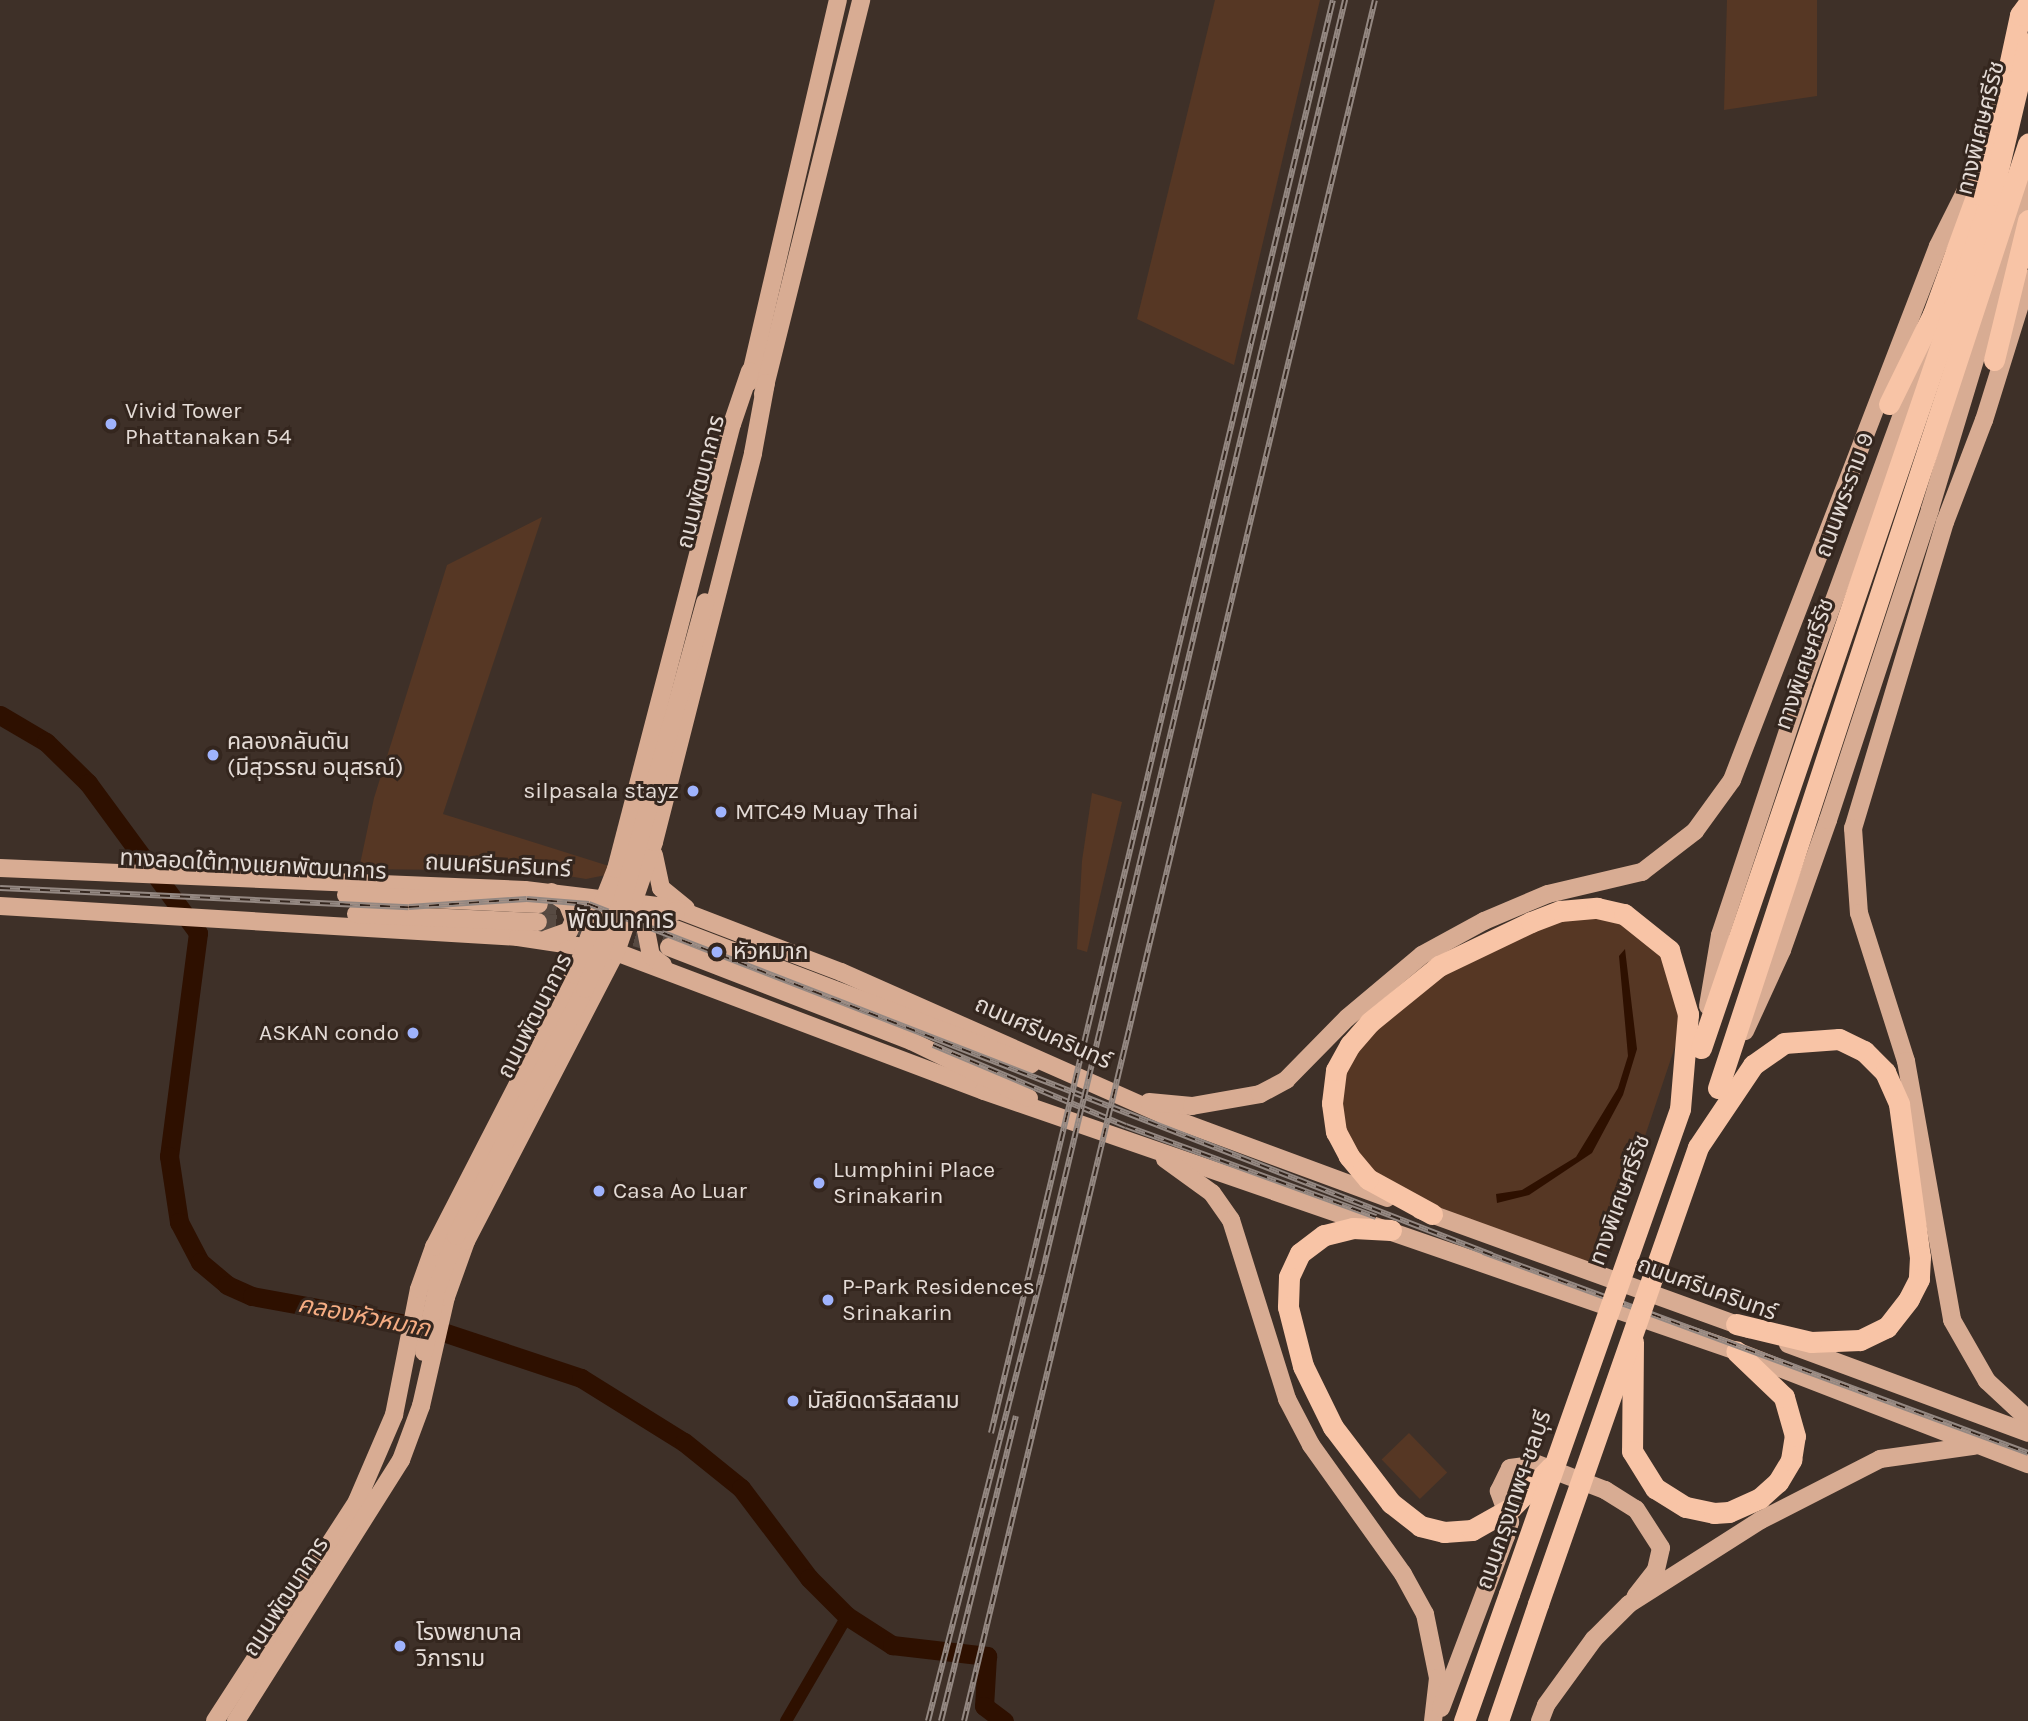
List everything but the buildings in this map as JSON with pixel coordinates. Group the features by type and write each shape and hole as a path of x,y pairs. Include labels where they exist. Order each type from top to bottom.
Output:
{"highway":[{"path":"1889,404 1928,326 1977,194 1993,140 2020,15 2028,4"},
{"name":"ทางพิเศษศรีรัช","path":"1614,1297 1992,195 2028,43"},
{"name":"ทางพิเศษศรีรัช","path":"1633,1342 2028,144"},
{"path":"1984,360 2028,220"},
{"path":"1432,1214 1368,1179 1336,1132 1332,1103 1336,1070 1350,1045 1370,1022 1439,966 1531,922 1560,911 1597,908 1624,914 1669,950 1688,1014 1680,1109"},
{"path":"1698,1147 1753,1066 1784,1043 1839,1039 1864,1051 1885,1072 1899,1104 1920,1257 1919,1279 1909,1299 1887,1327 1860,1340 1811,1342 1736,1324"},
{"path":"1391,1230 1353,1228 1324,1235 1300,1253 1289,1277 1288,1297 1303,1366 1333,1427 1391,1503 1420,1525 1444,1532 1472,1530 1511,1508 1555,1463"},
{"name":"ถนนกรุงเทพฯ-ชลบุรี","path":"1464,1721 1614,1297"},
{"path":"1633,1342 1629,1430 1632,1451 1643,1472 1671,1500 1714,1513 1729,1512 1760,1498 1778,1482 1791,1460 1795,1436 1784,1397 1736,1351"},
{"path":"1498,1721 1633,1342"}],"main road":[{"name":"ถนนพัฒนาการ","path":"701,601 739,435 750,371 838,0"},
{"name":"ถนนพัฒนาการ","path":"215,1721 357,1501 397,1429 421,1347 443,1312 472,1228 616,953 654,842 861,0"},
{"name":"ถนนพระราม 9","path":"1701,1048 1720,935 1803,685 1983,193 2008,92 2024,0"},
{"path":"1132,1099 1192,1106 1232,1102 1260,1094 1286,1080 1348,1018 1422,955 1484,921 1548,894 1642,872 1695,831 1732,780 1938,246 2008,92"},
{"path":"2028,185 1945,522 1853,828 1854,874 1869,951 1906,1061 1952,1320 1987,1381 2028,1419"},
{"path":"1945,522 1994,390 2028,279"},
{"path":"1928,345 1934,363 1947,368 1963,369 1984,360"},
{"path":"1718,1088 1782,950 1984,360"},
{"name":"ถนนพัฒนาการ","path":"421,1347 415,1307 444,1225 575,975 616,869 645,769 732,425 750,371"},
{"name":"ถนนพัฒนาการ","path":"236,1721 378,1499 405,1429 430,1288 450,1233 569,1006 615,901 766,383"},
{"path":"645,769 662,778 671,772"},
{"path":"654,842 654,871 662,888 688,912"},
{"name":"ถนนศรีนครินทร์","path":"0,868 51,869 138,878 542,906 575,894 635,901 688,912 841,972 1163,1115 2028,1433"},
{"path":"575,894 599,884 616,869"},
{"path":"542,906 567,903 574,920 569,931 548,940"},
{"path":"0,906 224,913 587,945 668,970 1053,1114 1121,1135 1736,1351 2028,1464"},
{"name":"ทางลอดใต้ทางแยกพัฒนาการ","path":"224,913 542,906"},
{"path":"668,970 651,956 646,930 654,917 688,912"},
{"path":"675,929 1163,1115"},
{"path":"548,940 570,953 575,975"},
{"path":"669,947 961,1063 1053,1114"},
{"path":"544,1033 562,1028 569,1043"},
{"path":"1121,1135 1181,1167 1212,1193 1231,1220 1287,1399 1311,1445 1403,1574 1425,1614 1438,1678 1434,1721"},
{"path":"1629,1604 1761,1520 1847,1472 1880,1459 1925,1449 1981,1446"},
{"path":"1434,1721 1510,1522 1499,1491 1510,1468 1537,1464 1605,1490 1636,1509 1661,1548 1656,1570 1629,1604 1594,1639 1546,1705 1540,1721"}],"shaded area":[{"path":"1215,0 1320,0 1234,365 1137,319"},
{"path":"1727,0 1817,0 1817,96 1724,110"},
{"path":"542,517 443,814 609,866 606,875 586,879 486,862 453,870 359,869 374,798 447,565"},
{"path":"1092,793 1122,802 1087,952 1077,949 1082,861"},
{"path":"1597,908 1669,950 1687,1011 1598,1276 1368,1179 1332,1103 1336,1070 1439,966"},
{"path":"1625,949 1637,1049 1623,1095 1592,1153 1529,1195 1497,1203 1496,1194 1522,1190 1576,1157 1618,1088 1628,1056 1619,956"},
{"path":"1409,1433 1447,1473 1420,1499 1382,1459"}],"waterway":[{"name":"คลองหัวหมาก","path":"0,715 46,742 88,783 198,933 169,1156 179,1222 200,1262 227,1285 252,1296 434,1329 581,1378 684,1442 741,1488 809,1578 847,1616 892,1645 987,1656 984,1706 1004,1721"},
{"path":"786,1721 847,1616"}],"tunnel":[{"path":"539,904 614,912 675,929"},
{"path":"538,922 609,930 669,947"}],"railway":[{"path":"991,1433 1333,0"},
{"path":"928,1721 1042,1274 1345,0"},
{"path":"964,1721 1375,0"},
{"path":"0,888 409,907 527,899 589,904 1492,1255"},
{"path":"933,1045 1126,1126 1376,1217"},
{"path":"1483,1252 2028,1453"},
{"path":"941,1721 1016,1416"}],"place":[{"name":"Vivid Tower Phattanakan 54","path":"111,424"},
{"name":"คลองกลันตัน (มีสุวรรณ อนุสรณ์)","path":"213,755"},
{"name":"silpasala stayz","path":"693,791"},
{"name":"MTC49 Muay Thai","path":"721,812"},
{"name":"หัวหมาก","path":"717,952"},
{"name":"ASKAN condo","path":"413,1033"},
{"name":"Lumphini Place Srinakarin","path":"819,1183"},
{"name":"Casa Ao Luar","path":"599,1191"},
{"name":"P-Park Residences Srinakarin","path":"828,1300"},
{"name":"มัสยิดดาริสสลาม","path":"793,1401"},
{"name":"โรงพยาบาล วิภาราม","path":"400,1646"}],"district":[{"name":"พัฒนาการ","path":"621,920"}]}
